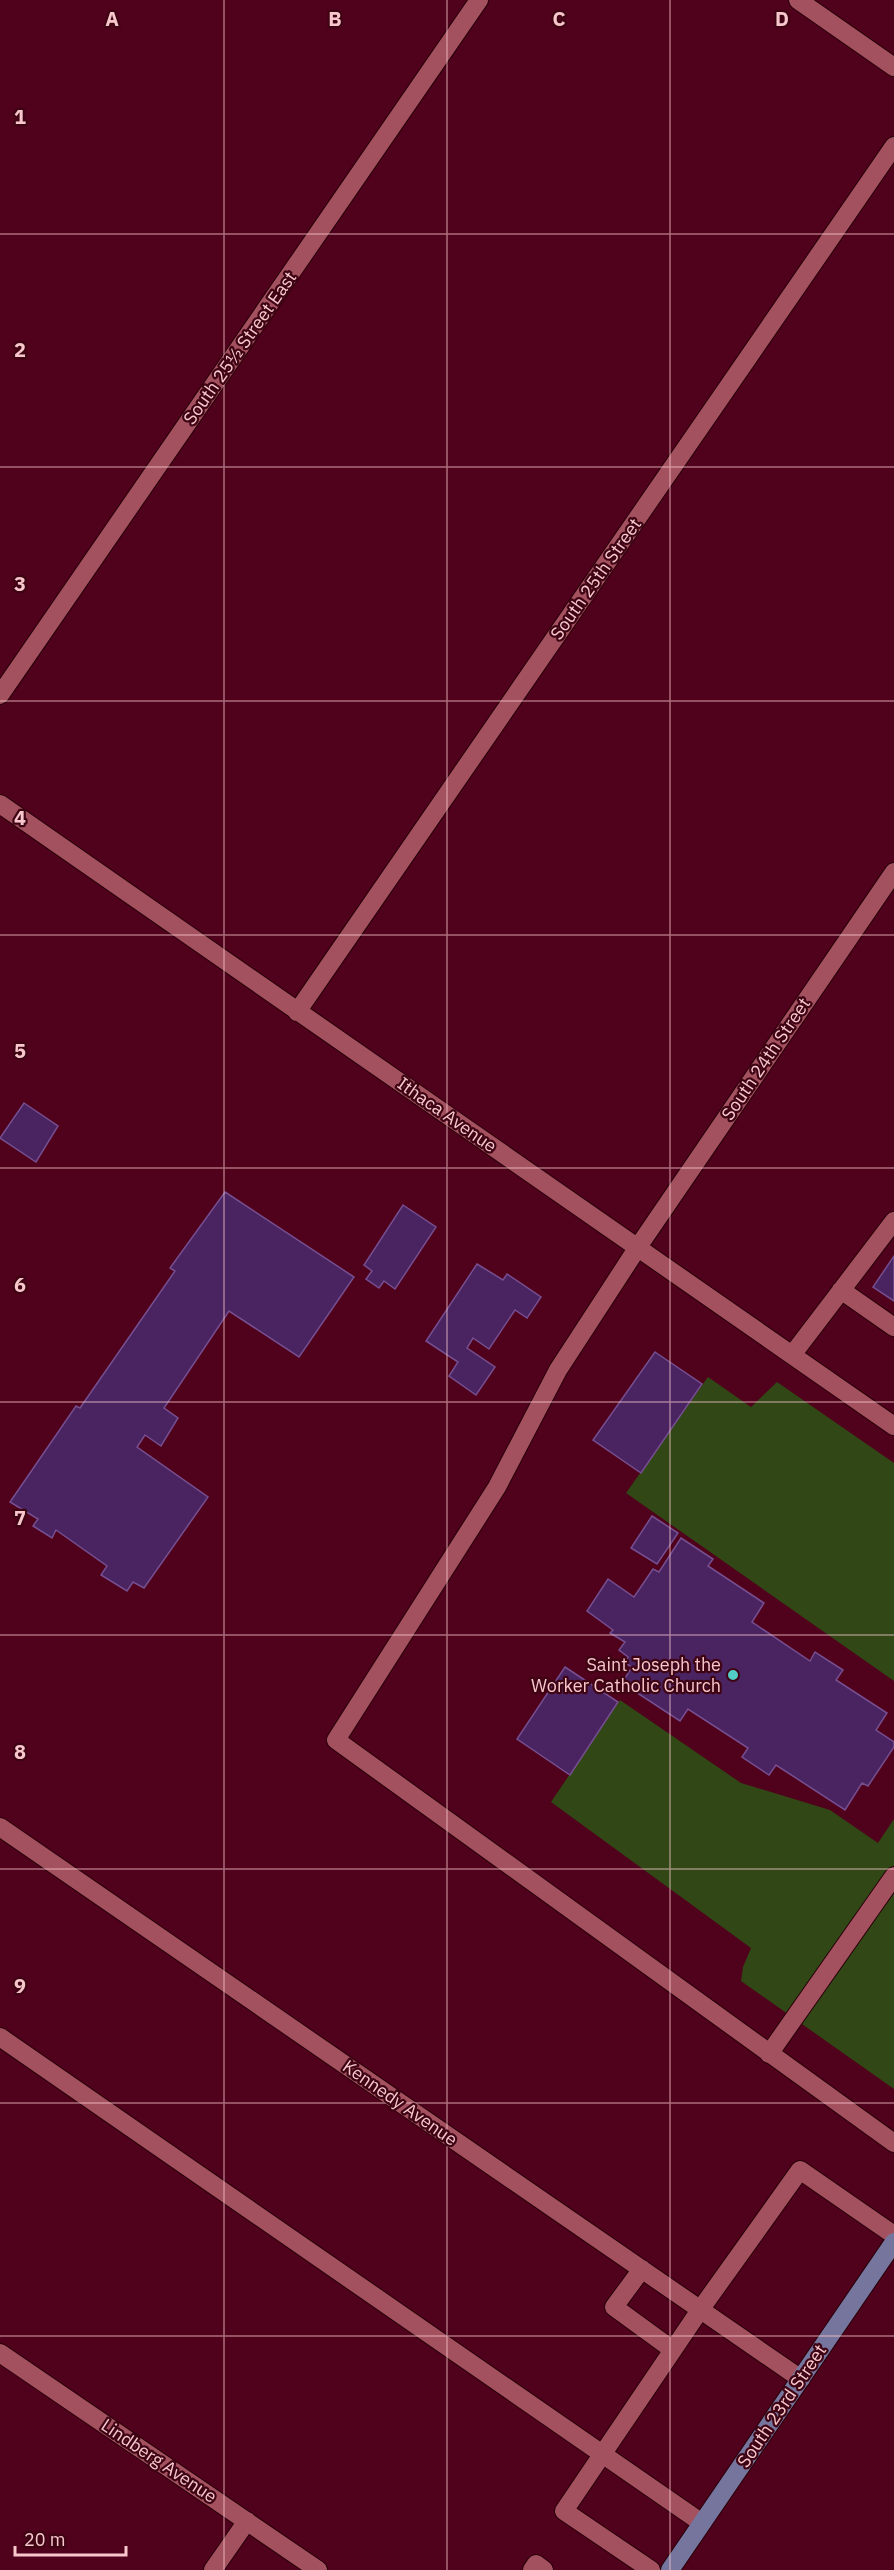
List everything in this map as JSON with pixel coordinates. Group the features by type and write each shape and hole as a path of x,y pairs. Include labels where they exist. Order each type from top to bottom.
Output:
{"main road":[{"name":"South 23rd Street","path":"670,2570 894,2242"}],"street":[{"name":"South 25½ Street East","path":"0,695 479,0"},
{"path":"798,0 894,67"},
{"name":"South 25th Street","path":"297,1012 894,146"},
{"name":"Ithaca Avenue","path":"0,804 894,1426"},
{"name":"South 24th Street","path":"769,2055 336,1740 497,1487 558,1370 638,1247 894,872"},
{"path":"792,1355 894,1221"},
{"path":"842,1290 894,1327"},
{"name":"Kennedy Avenue","path":"0,1827 801,2379"},
{"path":"894,1876 769,2055 894,2143"},
{"path":"0,2037 702,2523"},
{"path":"651,2570 564,2511 700,2310 800,2170 894,2235"},
{"path":"642,2269 614,2307 673,2350"},
{"name":"Lindberg Avenue","path":"0,2353 318,2570"},
{"path":"213,2570 247,2521"},
{"path":"532,2570 536,2564 544,2570"}],"green space":[{"path":"708,1377 751,1407 777,1382 894,1463 894,1681 626,1493"},
{"path":"620,1700 741,1783 830,1810 878,1843 894,1819 894,2089 741,1981 743,1967 751,1948 551,1802"}],"building":[{"path":"24,1103 58,1126 36,1162 0,1138"},
{"path":"225,1192 354,1277 299,1357 229,1311 164,1408 178,1418 161,1446 145,1435 137,1447 208,1497 144,1588 133,1582 127,1591 101,1575 107,1566 56,1530 52,1538 33,1526 38,1519 10,1502 76,1406 80,1408 175,1271 170,1268"},
{"path":"403,1205 436,1227 395,1289 384,1281 379,1288 366,1279 372,1271 364,1265"},
{"path":"894,1256 894,1301 873,1287"},
{"path":"477,1264 503,1280 507,1274 541,1297 527,1318 515,1310 489,1349 473,1338 467,1348 495,1367 476,1395 449,1376 458,1362 426,1341"},
{"path":"655,1352 702,1384 641,1473 593,1440"},
{"path":"652,1516 678,1533 657,1564 631,1548"},
{"name":"Saint Joseph the Worker Catholic Church","path":"681,1538 713,1559 708,1566 764,1603 752,1622 810,1661 815,1652 843,1670 836,1680 887,1713 876,1730 894,1742 894,1747 868,1786 862,1783 845,1810 776,1765 769,1775 742,1757 748,1748 688,1709 680,1721 622,1683 632,1667 625,1663 628,1657 619,1650 625,1642 610,1633 613,1630 587,1611 608,1579 634,1597 653,1569 659,1572"},
{"path":"565,1667 618,1702 570,1775 517,1739"}],"place":[{"name":"Saint Joseph the Worker Catholic Church","path":"733,1675"}]}
